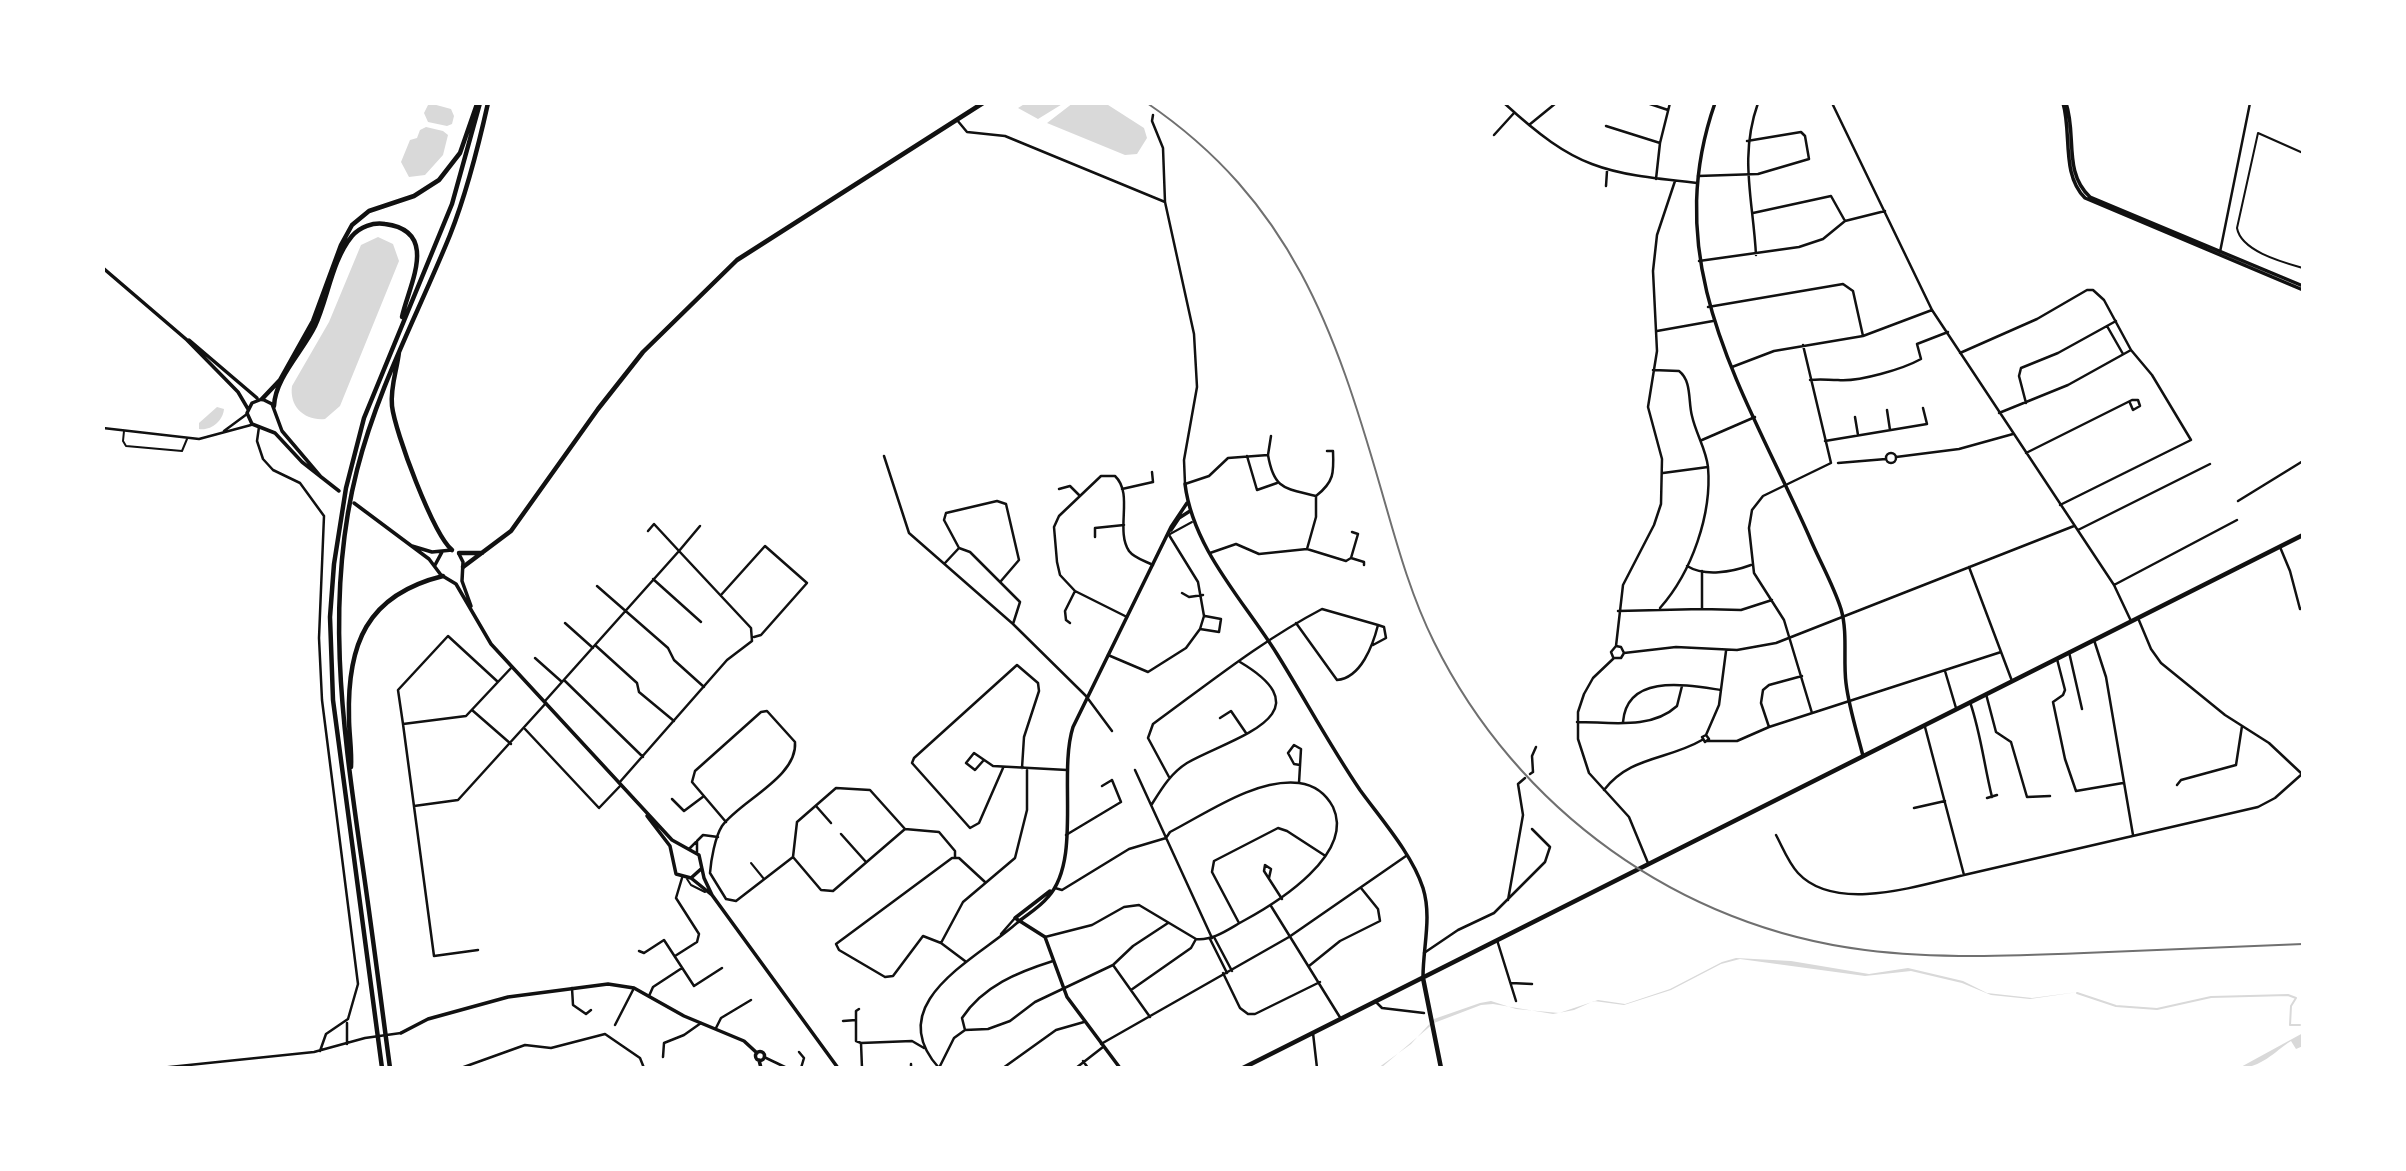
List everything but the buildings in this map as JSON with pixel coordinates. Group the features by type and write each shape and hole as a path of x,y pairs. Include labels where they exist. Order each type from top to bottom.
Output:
{"main road":[{"path":"399,327 453,204 478,103"},
{"path":"261,399 280,380 313,321 341,245 352,225 369,211 414,196 439,180 463,147 478,103"},
{"path":"390,1068 350,778 338,639 346,522 352,489 374,411 456,218 488,103"},
{"path":"462,569 500,542 523,518 598,409 643,352 729,268 770,237 984,103"},
{"path":"274,406 279,387 316,324 345,246 355,233 370,225 382,223 400,228 411,238 417,252 416,276 364,418 346,488 340,519 330,617 333,700 382,1068"},
{"path":"400,345 392,390 396,425 436,527 452,550"},
{"path":"1243,1068 2303,535"},
{"path":"458,553 483,553"},
{"path":"350,778 348,715 355,653 361,634 386,604 425,582 446,577"},
{"path":"1423,977 1441,1068"}],"street":[{"path":"1504,103 1564,152 1607,171 1697,183"},
{"path":"1530,125 1556,103"},
{"path":"1647,103 1668,110"},
{"path":"1656,179 1660,143 1671,103"},
{"path":"1715,103 1697,183 1699,261 1708,307 1842,617 1849,701 1863,756"},
{"path":"1756,254 1754,213 1746,175 1747,141 1758,103"},
{"path":"1832,103 1932,310 2114,585 2132,621"},
{"path":"2065,103 2072,132 2073,167 2083,191 2098,201 2303,288"},
{"path":"2065,103 2071,176 2085,198 2303,288"},
{"path":"2220,252 2250,103"},
{"path":"1494,135 1514,113"},
{"path":"1153,115 1152,121 1165,159 1165,202 1192,319 1196,355 1197,387 1184,460 1187,503 1227,583 1268,640 1350,774 1406,856 1422,886 1427,926 1423,977"},
{"path":"957,120 967,132 1005,136 1165,202"},
{"path":"1606,126 1660,143"},
{"path":"1698,176 1746,175 1778,170 1809,159 1805,136 1801,132 1747,141"},
{"path":"1605,186 1607,171"},
{"path":"1614,658 1611,652 1616,646 1618,611 1631,565 1657,514 1663,473 1648,407 1657,331 1653,291 1654,253 1675,181"},
{"path":"1754,213 1831,196 1845,221"},
{"path":"1699,261 1756,254 1815,242 1845,221 1885,211"},
{"path":"103,268 248,393 274,406 275,417 289,442 321,477"},
{"path":"1708,307 1843,284 1853,291 1863,336"},
{"path":"1960,353 2037,318 2087,290 2101,296 2131,350 2152,375 2191,440 2060,505"},
{"path":"1732,367 1774,351 1863,336 1897,326 1932,310"},
{"path":"1657,331 1713,321"},
{"path":"2026,402 2018,374 2021,368 2116,321"},
{"path":"2107,326 2124,355"},
{"path":"1809,380 1829,377 1839,380 1901,368 1921,359 1917,344 1948,332"},
{"path":"187,340 239,392 259,427 275,433 339,491"},
{"path":"1803,345 1809,380 1831,463 1763,496 1752,510 1749,528 1751,565 1791,638 1812,713"},
{"path":"1999,413 2068,385 2131,350"},
{"path":"1653,370 1679,371 1686,378 1692,417 1702,440 1708,467 1705,515 1686,566 1660,608"},
{"path":"221,433 261,399"},
{"path":"2026,453 2130,404"},
{"path":"1825,440 1927,424 1923,408"},
{"path":"1887,410 1890,430"},
{"path":"103,428 199,439 271,424 275,417"},
{"path":"1702,440 1755,417"},
{"path":"1855,417 1858,435"},
{"path":"259,427 258,447 263,459 273,470 300,483 324,516 318,638 322,700 358,978 357,991 346,1022 346,1044"},
{"path":"1886,459 1890,453 1896,457 1959,449 2013,434"},
{"path":"1271,436 1268,455 1277,483"},
{"path":"1316,496 1331,484 1334,476 1333,451 1327,451"},
{"path":"1185,484 1209,476 1228,458 1268,455"},
{"path":"884,456 909,533 1013,624 1086,696 1112,731"},
{"path":"1247,456 1257,490 1277,483 1316,496"},
{"path":"1838,463 1886,459 1892,463 1896,457"},
{"path":"2238,501 2303,461"},
{"path":"2077,531 2210,464"},
{"path":"1663,473 1708,467"},
{"path":"1122,489 1153,482 1152,472"},
{"path":"1127,617 1075,591 1060,575 1055,527 1059,516 1106,474 1119,479 1130,552 1153,565"},
{"path":"1059,489 1070,486 1080,496"},
{"path":"1307,549 1316,517 1316,496"},
{"path":"1001,581 1019,560 1006,504 997,501 946,513 944,520 959,548 970,552 1020,603 1021,609 1013,624"},
{"path":"354,503 456,584 491,644 675,844 697,852"},
{"path":"1170,533 1179,511 1187,503"},
{"path":"924,1048 924,1012 943,981 1048,898 1055,888 1066,835 1070,737 1086,696 1153,565 1179,518 1190,511"},
{"path":"2114,585 2237,520"},
{"path":"648,531 654,524 751,628 754,637"},
{"path":"1096,537 1095,528 1124,525"},
{"path":"414,806 458,800 511,744 700,526"},
{"path":"1624,653 1676,647 1726,651 1761,647 1791,638 2074,526"},
{"path":"1352,532 1358,534 1352,558"},
{"path":"1108,655 1148,672 1186,648 1200,629 1204,616 1203,595 1170,533"},
{"path":"1210,553 1236,544 1259,554 1307,549 1346,561 1352,558 1364,562 1364,565"},
{"path":"410,545 429,552 452,550 458,553 475,617"},
{"path":"524,728 599,808 727,660 754,637 761,635 807,583 765,546 720,595"},
{"path":"2280,547 2290,571 2300,609 2303,608"},
{"path":"944,563 959,548"},
{"path":"435,565 442,552"},
{"path":"1686,566 1702,572 1732,571 1751,565"},
{"path":"1969,567 2012,681"},
{"path":"446,577 462,569"},
{"path":"1702,572 1702,609"},
{"path":"653,579 701,622"},
{"path":"597,586 668,648 674,660 704,687"},
{"path":"1070,623 1066,620 1065,611 1075,591"},
{"path":"1182,593 1189,597 1203,595"},
{"path":"2297,597 2303,595"},
{"path":"1618,611 1660,608 1741,610 1772,600"},
{"path":"1169,777 1147,738 1148,731 1268,640 1322,609 1378,625 1387,632 1386,638 1372,646"},
{"path":"1200,629 1219,632 1221,619 1204,616"},
{"path":"1776,835 1798,873 1814,886 1829,892 1866,894 1964,876 2258,807 2275,798 2303,774 2269,743 2242,726 2161,663 2151,649 2138,618"},
{"path":"565,623 637,682 639,691 674,722"},
{"path":"1296,623 1336,680 1343,680 1362,663 1372,646 1378,625"},
{"path":"478,950 434,956 398,690 448,636 498,682"},
{"path":"2094,640 2106,677 2133,837"},
{"path":"1616,646 1621,647 1624,653"},
{"path":"1702,740 1717,713 1726,651"},
{"path":"1604,790 1615,776 1634,764 1702,740 1737,741 1769,727 2001,652"},
{"path":"2069,652 2082,709"},
{"path":"1624,653 1621,658 1614,658 1586,689 1577,722 1582,758 1592,777 1629,817 1646,864"},
{"path":"535,657 643,757"},
{"path":"2057,659 2065,690 2053,702 2065,759 2076,791 2124,783"},
{"path":"1152,804 1169,777 1185,764 1273,716 1277,709 1276,698 1256,671 1239,662"},
{"path":"1003,768 979,823 970,828 912,763 914,758 1017,665 1038,683 1039,691 1024,737 1022,768"},
{"path":"403,724 466,716 512,667"},
{"path":"1945,671 1956,709"},
{"path":"1769,727 1761,703 1763,690 1769,685 1802,676"},
{"path":"1623,723 1627,703 1634,694 1656,686 1721,690"},
{"path":"1577,722 1647,721 1671,711 1679,701 1682,686"},
{"path":"1986,694 1996,732 2011,742 2027,797 2050,796"},
{"path":"1969,702 1984,747 1985,769 1992,797"},
{"path":"472,710 511,744"},
{"path":"1220,718 1231,711 1246,733"},
{"path":"726,822 692,782 695,771 761,712 768,712 795,742 796,748 780,776 726,822 718,837 710,869 711,877 726,899 733,901 793,857 796,825 836,788 870,790 905,829 939,832 955,851 955,857"},
{"path":"1924,725 1964,876"},
{"path":"2177,785 2181,780 2236,765 2242,726"},
{"path":"1706,734 1708,741"},
{"path":"1299,783 1301,750 1294,745 1287,750 1288,755 1294,764 1300,765"},
{"path":"1530,774 1533,772 1531,756 1536,747"},
{"path":"983,761 975,770 966,763 974,753 983,761 1003,768 1067,770"},
{"path":"941,943 958,908 985,882 1008,867 1020,845 1027,810 1027,770"},
{"path":"1135,770 1231,970"},
{"path":"1508,900 1523,815 1518,784 1525,778"},
{"path":"1066,835 1120,804 1122,798 1112,780 1102,786"},
{"path":"1045,937 1092,925 1131,906 1152,911 1196,939 1213,937 1271,906 1302,883 1324,856 1334,838 1335,813 1323,794 1299,783 1272,786 1246,794 1170,832 1166,838 1138,844 1062,890 1055,888"},
{"path":"1987,798 1997,795"},
{"path":"673,799 684,811 704,796"},
{"path":"1914,808 1945,800"},
{"path":"816,806 831,823"},
{"path":"645,811 670,846 674,870 711,893"},
{"path":"1239,923 1212,872 1214,861 1278,828 1287,831 1324,856"},
{"path":"793,857 825,892 833,891 905,829"},
{"path":"1424,953 1460,930 1486,919 1532,876 1549,853 1547,844 1532,829"},
{"path":"841,834 866,862"},
{"path":"673,859 677,853 688,849 703,835 718,837"},
{"path":"698,841 697,852 711,893 838,1068"},
{"path":"1076,1068 1102,1046 1149,1016 1289,937 1406,856"},
{"path":"955,857 985,882"},
{"path":"955,857 837,941 836,946 881,976 888,977 897,971 920,937 926,936 941,943 965,961"},
{"path":"675,956 697,942 699,934 676,898 687,878 702,867"},
{"path":"1269,878 1282,899"},
{"path":"1309,966 1340,941 1380,921 1378,909 1361,888"},
{"path":"1271,906 1341,1018"},
{"path":"1017,920 1045,937 1063,990 1119,1068"},
{"path":"859,1009 856,1011 856,1041 861,1044 912,1041 924,1048 939,1068 954,1038 965,1030 1002,1025 1035,1002 1113,965 1133,946 1168,923"},
{"path":"1213,937 1240,1008 1248,1014 1255,1014 1320,982"},
{"path":"1131,989 1191,948 1196,939"},
{"path":"639,951 644,953 664,940 694,986 722,968"},
{"path":"1497,940 1516,1001"},
{"path":"965,1030 962,1018 988,990 1017,973 1054,961"},
{"path":"1113,965 1149,1016"},
{"path":"649,996 653,986 682,968"},
{"path":"1511,983 1532,985"},
{"path":"160,1068 320,1051 365,1038 401,1033 428,1019 508,998 608,984 634,988 701,1023 744,1041 757,1053 762,1052 764,1057 787,1068"},
{"path":"572,988 573,1005 586,1013 591,1010"},
{"path":"615,1025 634,988"},
{"path":"716,1028 721,1018 751,1000"},
{"path":"1375,1001 1382,1007 1424,1013"},
{"path":"843,1021 856,1020"},
{"path":"320,1051 326,1034 346,1022"},
{"path":"1003,1068 1056,1030 1084,1022"},
{"path":"663,1057 664,1043 684,1035 701,1023"},
{"path":"1313,1032 1317,1068"},
{"path":"461,1068 525,1045 551,1048 605,1034 639,1058 644,1068"},
{"path":"861,1044 862,1068"},
{"path":"799,1052 804,1058 801,1068"},
{"path":"757,1053 755,1057 761,1068"},
{"path":"759,1060 764,1057"},
{"path":"1083,1061 1088,1068"}],"lane":[{"path":"2303,153 2258,133 2237,228 2240,239 2250,246 2303,268"},
{"path":"125,430 123,441 127,446 174,453 184,450 187,437"},
{"path":"1170,533 1194,521"},
{"path":"751,863 765,879"}],"shaded area":[{"path":"429,103 451,109 454,116 452,124 447,126 428,122 424,113"},
{"path":"1026,103 1064,103 1038,119 1018,108"},
{"path":"1073,103 1105,103 1144,128 1147,138 1137,154 1125,155 1047,123"},
{"path":"426,127 448,135 443,155 425,175 409,177 401,162 410,140 417,138 420,130"},
{"path":"378,237 393,244 399,261 340,406 325,419 311,418 296,406 292,386 329,322 361,245"},
{"path":"217,407 224,409 219,421 212,427 199,429 199,423"},
{"path":"1736,958 1791,961 1869,974 1908,968 1963,981 1987,993 2032,998 2078,992 2030,999 1991,995 1962,983 1911,971 1865,976 1740,959 1721,964 1671,990 1624,1005 1595,1001 1625,1004 1670,989 1722,962"},
{"path":"1491,1001 1508,1007 1481,1005 1434,1023 1417,1037 1434,1019 1480,1003"},
{"path":"2303,1033 2303,1046 2296,1049 2291,1041 2267,1059 2239,1068"}],"waterway":[{"path":"2077,993 2116,1006 2157,1009 2211,997 2288,995 2296,998 2291,1006 2290,1025 2300,1025"}],"railway":[{"path":"1147,103 1197,141 1238,183 1273,227 1301,274 1325,323 1345,376 1418,605 1434,642 1469,703 1510,758 1558,807 1611,850 1669,887 1731,916 1797,937 1865,950 1919,955 2002,956 2303,944"}]}
